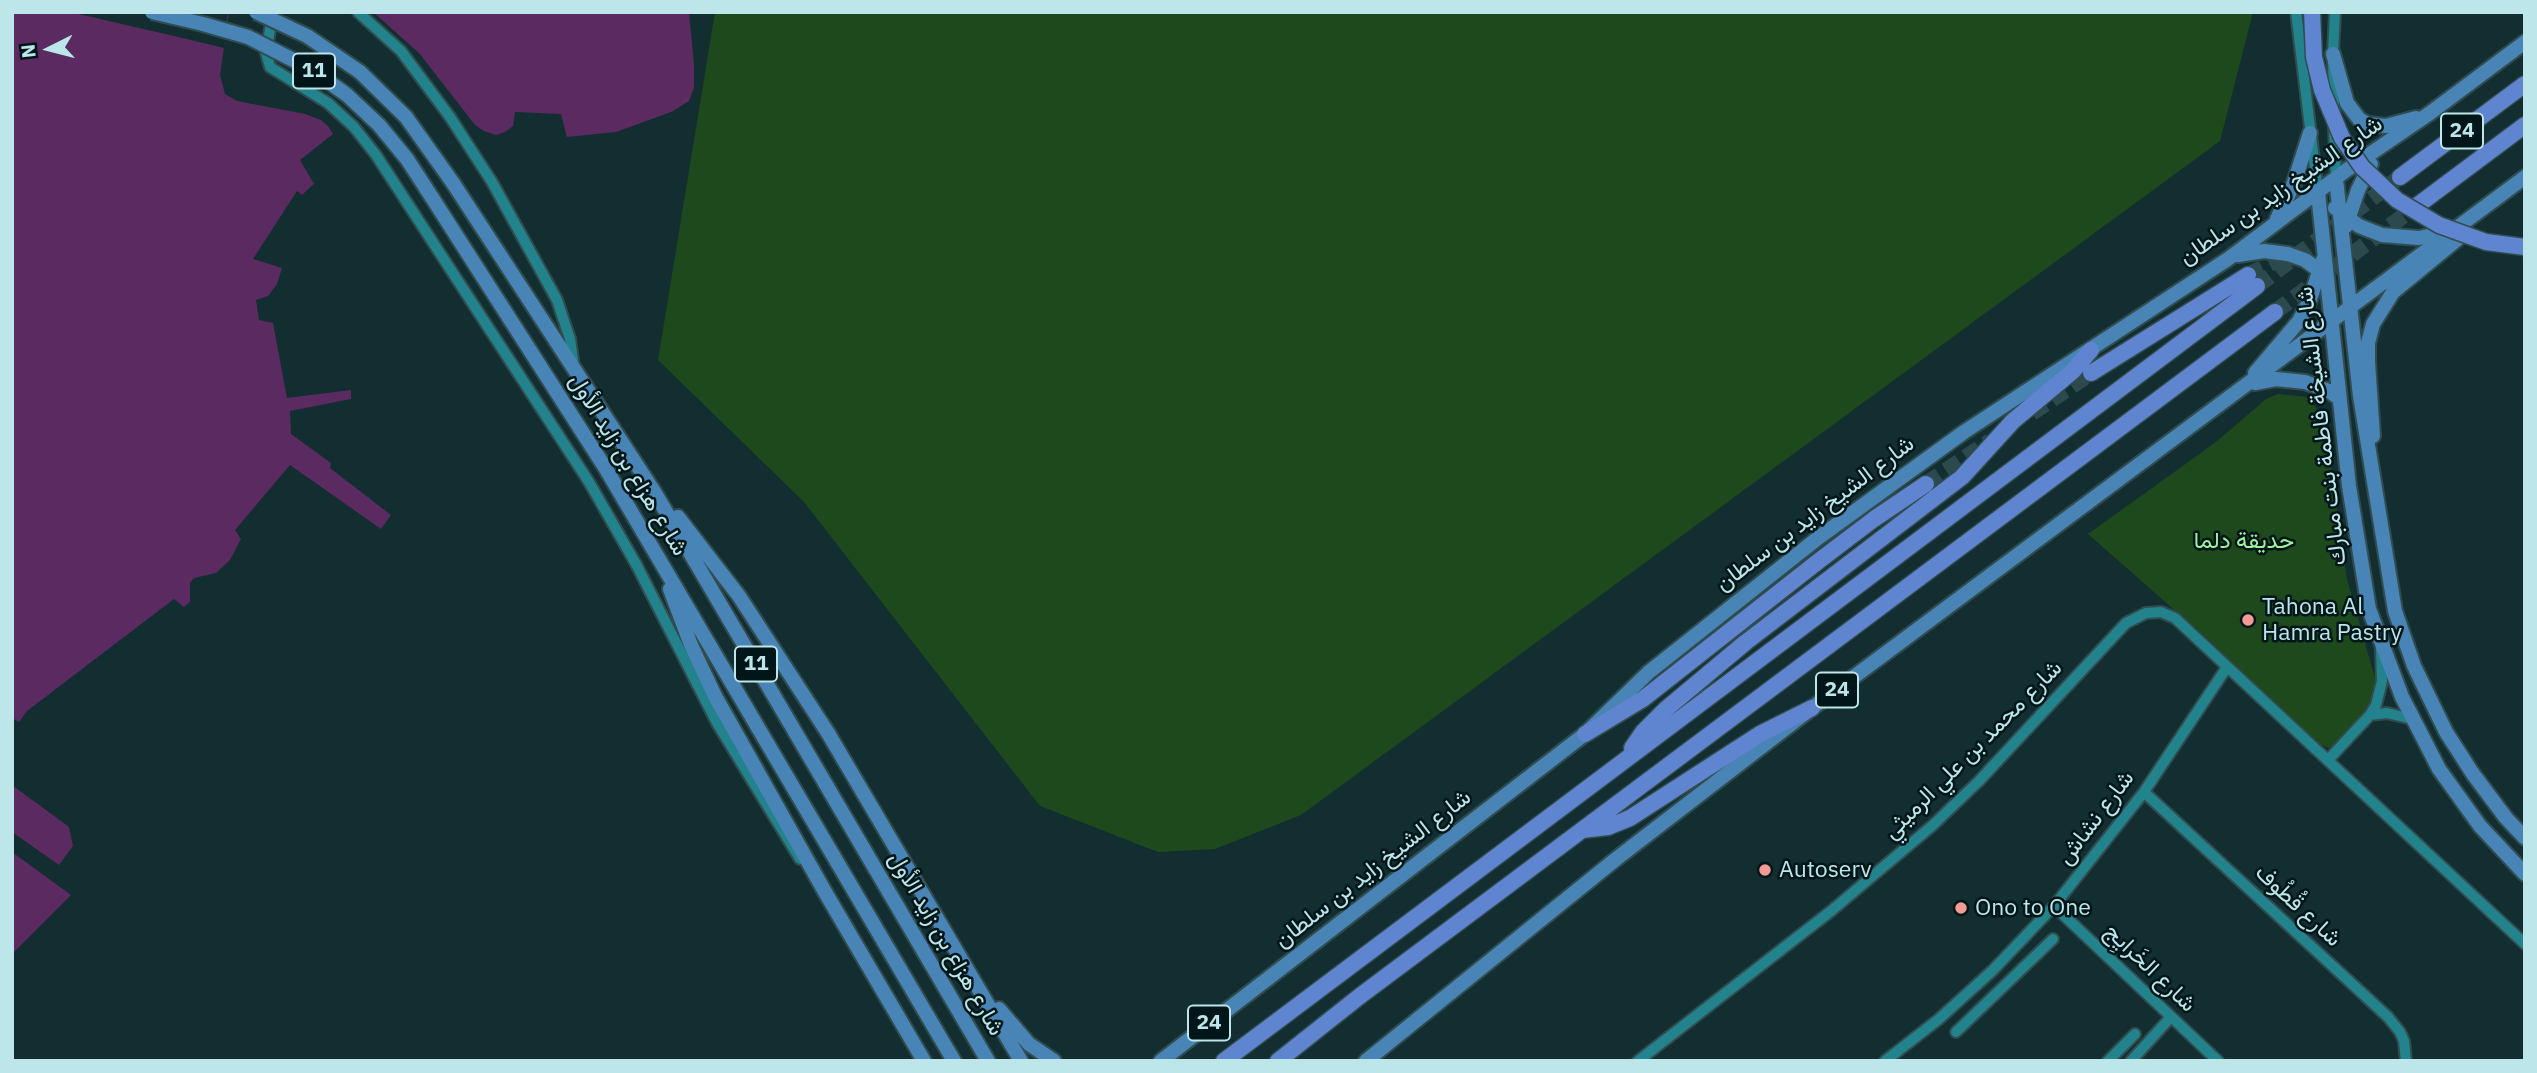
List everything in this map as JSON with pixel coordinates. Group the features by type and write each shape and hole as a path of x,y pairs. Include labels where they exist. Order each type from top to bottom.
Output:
{"highway":[{"path":"2312,12 2313,49 2322,90 2338,130 2361,167 2397,200 2439,225 2486,242 2525,247"},
{"name":"24","path":"2400,177 2525,84"},
{"name":"24","path":"2418,205 2525,125"},
{"name":"24","path":"1224,1061 1626,759 2252,281 2091,373"},
{"name":"24","path":"1278,1061 1360,996 2275,312"},
{"path":"1626,759 1643,732 1666,709 1788,608 1962,477 2013,421 2073,371 2091,349"},
{"name":"24","path":"1585,734 1643,699 1853,535 1926,484"},
{"path":"1582,830 1608,827 1630,818 1774,726 1812,708"}],"main road":[{"name":"شارع هزاع بن زايد الأول","path":"152,12 248,37 312,69 347,95 379,125 407,159 606,469 954,1061"},
{"name":"شارع هزاع بن زايد الأول","path":"256,12 307,36 360,72 406,117 453,183 655,494 988,1061"},
{"name":"شارع الشيخ زايد بن سلطان","path":"1161,1061 1585,734 1649,672 1807,546 1964,432 2228,259 2318,193 2335,174 2380,148 2430,113 2525,41"},
{"path":"2333,54 2343,93 2352,112 2359,119 2368,124 2386,126 2430,113"},
{"path":"2273,225 2294,183 2310,133"},
{"path":"2325,252 2380,148"},
{"name":"شارع الشيخة فاطمة بنت مبارك","path":"2335,174 2344,215 2342,240 2370,465 2395,611 2414,666 2460,755 2500,810 2525,838"},
{"path":"2228,259 2252,252 2276,251 2305,260 2323,273 2346,296 2350,308 2525,177"},
{"path":"2318,193 2344,215 2370,231 2406,239 2454,230"},
{"name":"شارع الشيخة فاطمة بنت مبارك","path":"2318,193 2325,252 2323,273 2361,568 2381,646 2412,719 2458,798 2487,835 2525,874"},
{"path":"2370,465 2373,430 2368,362 2373,324 2393,292 2471,228 2500,196"},
{"path":"2247,386 2268,356 2299,321 2342,240"},
{"name":"24","path":"1366,1061 1616,859 1812,708 2350,308"},
{"path":"2247,386 2276,379 2291,379 2317,386 2339,398"},
{"path":"655,494 706,552 781,660 828,733 979,985 1021,1061"},
{"path":"662,564 702,671 825,892 924,1061"},
{"path":"979,985 1029,1044 1054,1061"}],"street":[{"path":"273,12 266,53 270,67 328,103 354,127 376,155 589,482 636,564 717,723 786,839 825,892"},
{"path":"358,12 401,51 450,117 492,182 557,300 570,339 574,367"},
{"name":"شارع الشيخة فاطمة بنت مبارك","path":"2296,12 2318,193"},
{"name":"شارع الشيخة فاطمة بنت مبارك","path":"2335,12 2335,174"},
{"name":"شارع محمد بن علي الرميثي","path":"1638,1061 1831,911 1933,825 1979,781 2132,618 2153,612 2175,618 2525,944"},
{"path":"2328,760 2370,715 2380,693 2382,681 2381,646"},
{"name":"شارع نشاش","path":"1885,1061 1939,1019 1993,970 2054,905 2144,792 2227,667"},
{"path":"2370,715 2396,714 2412,719"},
{"name":"شارع قُطُوف","path":"2144,792 2388,1017 2404,1041 2406,1061"},
{"name":"شارع الخَرايِج","path":"2054,905 2218,1061"},
{"path":"1956,1032 2053,939"},
{"path":"1993,970 2006,984"},
{"path":"2131,1061 2170,1018"},
{"path":"2108,1061 2135,1034"}],"green space":[{"path":"715,12 2253,12 2220,141 1301,815 1215,849 1158,852 1040,806 804,502 658,360"},
{"name":"حديقة دلما","path":"2278,394 2307,397 2325,423 2347,579 2377,685 2371,709 2329,748 2317,743 2213,644 2088,534 2216,442 2266,399"}],"shaded area":[{"path":"12,12 229,12 220,75 225,94 237,101 305,114 328,126 333,134 300,160 314,184 302,195 297,191 253,259 282,268 277,284 268,296 256,300 259,320 273,323 287,398 351,390 351,399 290,411 291,434 331,463 330,468 391,515 381,529 290,465 235,530 241,539 230,560 216,573 194,578 190,583 190,602 184,607 174,599 27,711 19,722 12,718"},
{"path":"373,12 689,12 694,88 689,101 671,112 616,132 567,137 561,114 515,112 513,126 496,135 475,125 419,53"},
{"path":"12,785 69,827 73,846 59,865 12,832"},
{"path":"12,852 71,895 12,954"}],"pier":[{"path":"70,12 228,12 224,48 174,36"}],"tunnel":[{"path":"2257,286 2400,177"},
{"path":"2275,312 2418,205"},
{"path":"2248,275 2284,257"},
{"path":"2032,413 2091,373"},
{"path":"1926,484 1990,441"}],"place":[{"name":"Tahona Al Hamra Pastry","path":"2248,620"},
{"name":"Autoserv","path":"1765,870"},
{"name":"Ono to One","path":"1961,908"}]}
